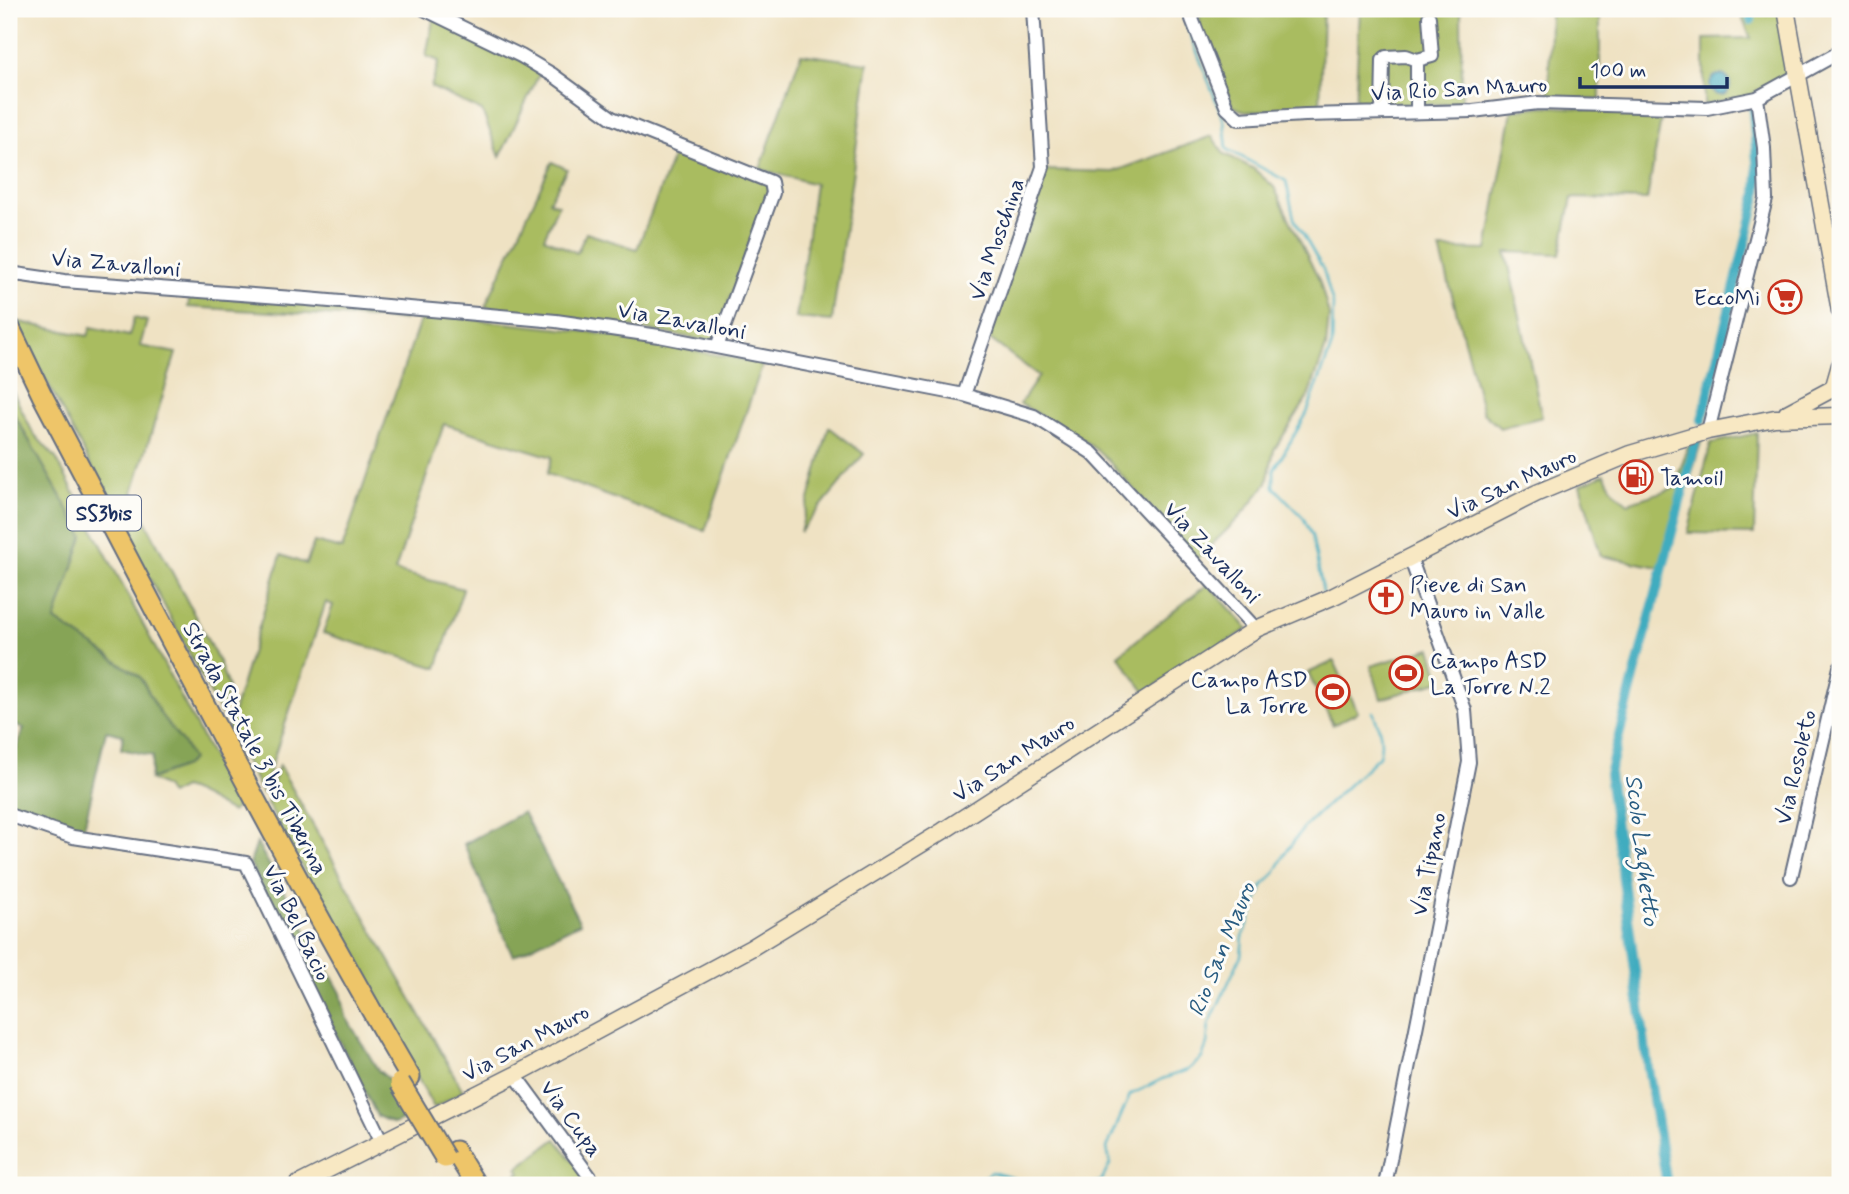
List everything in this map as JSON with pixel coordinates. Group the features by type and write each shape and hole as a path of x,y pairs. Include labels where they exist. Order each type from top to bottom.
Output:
{"highway":[{"name":"Strada Statale 3 bis Tiberina","path":"9,326 197,702"},
{"name":"Strada Statale 3 bis Tiberina","path":"9,352 283,865 450,1155 476,1185"},
{"name":"Strada Statale 3 bis Tiberina","path":"450,1155 461,1185"}],"main road":[{"path":"1786,9 1840,311"},
{"path":"1840,365 1832,407 1840,416"},
{"name":"Via San Mauro","path":"1775,418 1806,404 1835,385"},
{"name":"Via San Mauro","path":"297,1185 514,1075 762,941 943,831 1256,629 1332,597 1537,493 1630,454 1708,431 1775,418 1840,416"}],"street":[{"path":"424,9 521,56 553,75 612,118 771,182 773,193 717,347"},
{"name":"Via Moschina","path":"964,395 1043,167 1033,9"},
{"name":"Via Rio San Mauro","path":"1195,9 1192,19 1227,108 1240,120 1305,115 1473,111 1538,103 1707,108 1757,98 1840,51"},
{"path":"1382,113 1383,60 1386,57 1406,56 1417,60 1432,56 1429,18"},
{"path":"1417,60 1417,112"},
{"path":"1708,431 1766,199 1764,148 1757,98"},
{"name":"Via Zavalloni","path":"9,273 64,281 556,321 659,336 964,395 1034,416 1092,453 1256,629"},
{"name":"Via Tipano","path":"1385,1185 1469,762 1465,710 1410,557"},
{"name":"Via Rosoleto","path":"1791,877 1840,667"},
{"name":"Via Bel Bacio","path":"9,815 73,837 246,863 382,1142"},
{"name":"Via Cupa","path":"514,1075 596,1185"}],"green space":[{"path":"1199,9 1323,9 1320,106 1245,112 1233,106 1201,35"},
{"path":"1360,9 1461,9 1462,104 1355,106"},
{"path":"1550,9 1600,9 1600,100 1549,98"},
{"path":"1743,9 1781,9 1791,66 1789,77 1751,95 1704,105 1704,39 1751,38 1743,20"},
{"path":"434,15 541,70 500,157 482,111 431,87 439,61 426,56"},
{"path":"801,54 868,63 832,321 796,318 815,184 760,169"},
{"path":"1545,106 1662,114 1647,200 1572,198 1560,254 1506,252 1542,417 1500,428 1483,413 1440,249 1487,250 1512,110"},
{"path":"1212,136 1223,153 1254,169 1274,187 1320,282 1329,315 1326,347 1308,397 1274,450 1267,483 1241,516 1197,559 1103,455 1078,436 1020,404 1039,376 987,337 1046,170 1113,172"},
{"path":"677,146 770,184 715,342 608,323 485,307 552,162 567,169 549,201 558,205 544,238 577,253 586,233 637,249"},
{"path":"190,295 407,312 404,320 188,307"},
{"path":"422,314 590,332 763,363 705,531 547,474 552,457 444,424 395,571 463,589 437,668 323,633 333,605 326,602 262,793 228,729 281,555 306,564 314,542 342,549"},
{"path":"134,318 147,321 140,346 176,353 133,492 219,662 228,687 221,714 15,321 88,336 91,327 129,336"},
{"path":"9,384 33,433 56,458 238,806 232,812 183,788 170,795 165,787 150,779 185,766 191,760 185,746 161,715 140,677 55,620 83,536 9,405"},
{"path":"9,405 83,536 55,620 140,677 161,715 185,746 192,760 185,766 150,779 153,756 121,749 123,735 106,731 83,832 9,805 9,769 24,728 9,723"},
{"path":"829,427 864,454 800,532"},
{"path":"1757,433 1754,534 1688,533 1711,443"},
{"path":"1701,442 1664,568 1601,556 1580,485 1604,474 1614,491 1628,503 1674,488 1688,446"},
{"path":"1208,584 1248,629 1145,692 1118,655"},
{"name":"Campo ASD La Torre N.2","path":"1431,648 1441,681 1381,699 1371,666"},
{"name":"Campo ASD La Torre","path":"1334,661 1358,712 1333,725 1308,673"},
{"path":"279,765 463,1091 434,1108 267,803"},
{"path":"523,812 580,923 513,956 464,844"},
{"path":"257,843 341,993 346,1017 378,1070 395,1085 412,1116 394,1124 377,1116 250,863"},
{"path":"556,1139 592,1185 525,1185 517,1174 520,1172 517,1168"},
{"path":"1396,1175 1444,1185 1394,1185"}],"water":[{"path":"1720,75 1727,78 1730,85 1727,92 1720,95 1713,92 1710,85 1713,78"}],"waterway":[{"name":"Rio San Mauro","path":"1188,9 1184,18 1224,121 1227,149 1286,181 1294,218 1323,269 1333,304 1332,345 1307,413 1274,470 1274,487 1303,517 1312,536 1323,592"},
{"name":"Scolo Laghetto","path":"1751,9 1751,20"},
{"name":"Scolo Laghetto","path":"1702,420 1757,196 1753,110"},
{"name":"Scolo Laghetto","path":"1667,1185 1648,1068 1609,774 1695,444"},
{"name":"Rio San Mauro","path":"1092,1185 1102,1180 1110,1164 1107,1148 1130,1095 1188,1070 1202,1058 1209,1024 1241,956 1243,937 1263,886 1275,873 1305,826 1379,756 1381,739 1373,712"},
{"name":"Rio San Mauro","path":"972,1185 991,1172 1026,1185"}],"place":[{"name":"EccoMi","path":"1785,297"},
{"name":"Tamoil","path":"1636,477"},
{"name":"Pieve di San Mauro in Valle","path":"1386,597"},
{"name":"Campo ASD La Torre N.2","path":"1406,673"},
{"name":"Campo ASD La Torre","path":"1333,692"}]}
